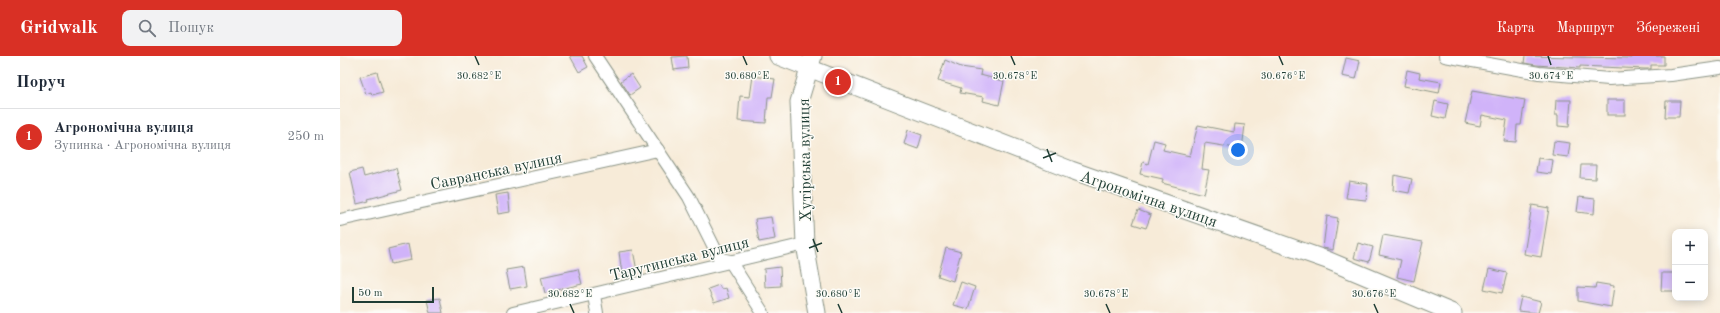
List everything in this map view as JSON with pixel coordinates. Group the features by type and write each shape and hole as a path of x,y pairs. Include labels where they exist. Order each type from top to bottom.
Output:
{"street":[{"path":"596,56 689,198 720,258 730,261 763,313"},
{"name":"Агрономічна вулиця","path":"778,56 811,62 1071,170 1327,260 1452,313"},
{"path":"1444,56 1539,73 1609,80 1671,75 1720,68"},
{"name":"Хутірська вулиця","path":"811,62 799,102 805,244 817,313"},
{"name":"Савранська вулиця","path":"340,220 658,150"},
{"name":"Тарутинська вулиця","path":"513,313 805,244"},
{"path":"594,295 597,313"}],"building":[{"path":"570,56 582,56 588,67 579,72"},
{"path":"687,56 688,68 674,70 672,57"},
{"path":"1525,56 1632,58 1632,56 1664,56 1664,65 1651,65 1651,69 1580,66 1580,68 1524,63"},
{"path":"1346,58 1360,61 1356,79 1342,76"},
{"path":"945,60 961,67 981,70 980,75 1004,81 999,105 983,101 984,97 960,93 961,88 938,81"},
{"path":"1407,70 1420,73 1419,78 1441,82 1439,93 1404,86"},
{"path":"377,72 383,92 372,95 371,92 366,94 360,77"},
{"path":"631,74 640,88 630,95 621,81"},
{"path":"753,76 775,79 772,97 768,97 766,123 738,121 740,96 750,97"},
{"path":"1472,91 1525,100 1521,125 1517,125 1516,142 1504,141 1507,120 1482,115 1480,126 1465,123"},
{"path":"1556,100 1571,100 1569,127 1558,126 1558,115 1555,115"},
{"path":"1607,100 1625,100 1625,115 1607,115"},
{"path":"1435,101 1448,104 1445,119 1432,116"},
{"path":"1666,101 1680,101 1679,117 1665,117"},
{"path":"1235,124 1245,125 1242,149 1205,143 1202,169 1209,170 1204,194 1162,183 1163,179 1140,174 1143,162 1148,164 1154,140 1165,143 1163,150 1190,156 1198,125 1234,132"},
{"path":"908,130 922,135 918,149 904,144"},
{"path":"1554,141 1570,143 1568,157 1552,155"},
{"path":"1538,158 1553,160 1551,174 1536,172"},
{"path":"1581,165 1596,165 1595,179 1580,178"},
{"path":"396,168 402,190 368,199 369,201 357,204 350,172 362,169 364,177"},
{"path":"1394,175 1412,179 1409,193 1393,190"},
{"path":"1349,181 1368,184 1366,200 1346,198"},
{"path":"508,193 510,212 498,214 495,195"},
{"path":"1579,197 1595,199 1594,214 1577,212"},
{"path":"1532,205 1549,208 1541,257 1524,254"},
{"path":"1138,210 1151,215 1146,228 1133,224"},
{"path":"1327,216 1338,218 1333,250 1323,248"},
{"path":"771,217 775,239 759,242 755,219"},
{"path":"1383,235 1423,242 1414,281 1397,277 1401,260 1379,255"},
{"path":"1358,243 1373,247 1369,262 1354,258"},
{"path":"408,244 411,260 391,264 388,249"},
{"path":"946,248 961,252 953,281 938,276"},
{"path":"633,250 637,271 622,274 619,252"},
{"path":"524,267 527,286 510,289 506,270"},
{"path":"780,267 781,286 765,287 764,269"},
{"path":"578,269 582,284 545,293 541,277"},
{"path":"1489,269 1507,273 1502,293 1484,289"},
{"path":"1662,273 1672,273 1672,291 1661,291"},
{"path":"961,282 975,287 968,309 953,305"},
{"path":"1596,283 1614,286 1611,307 1578,301 1578,287 1595,288"},
{"path":"719,285 721,289 726,288 729,298 714,303 708,289"},
{"path":"1521,297 1541,302 1538,313 1518,311"},
{"path":"440,298 443,313 430,313 427,300"}],"place":[{"name":"Агрономічна вулиця","path":"838,82"}]}
